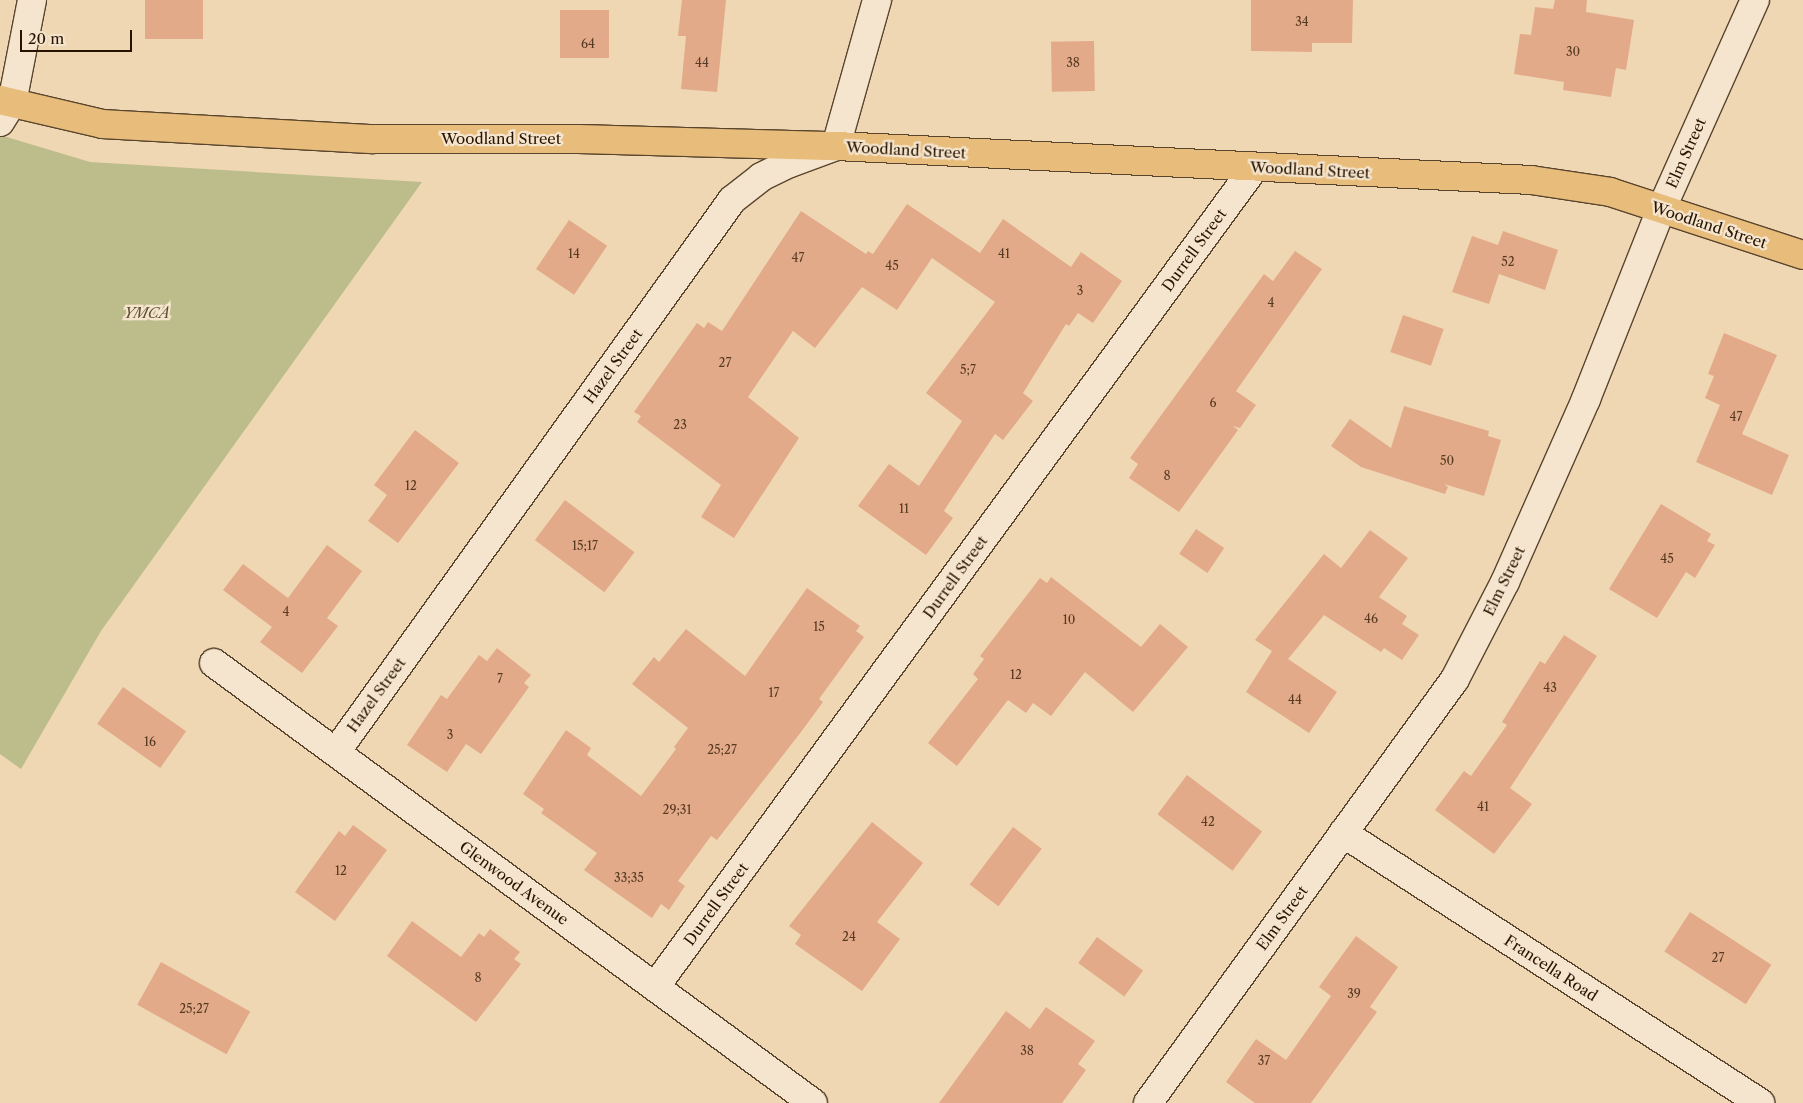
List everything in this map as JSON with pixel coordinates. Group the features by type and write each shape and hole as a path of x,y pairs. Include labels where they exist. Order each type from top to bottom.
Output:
{"main road":[{"name":"Woodland Street","path":"4,108 102,124 374,139 578,139 836,146 1254,168 1531,180 1610,192 1803,255"}],"street":[{"path":"4,108 32,0"},
{"path":"836,146 877,0"},
{"name":"Elm Street","path":"1148,1103 1455,679 1505,582 1586,399 1661,210 1755,0"},
{"name":"Hazel Street","path":"336,752 732,200 761,177 790,163 836,146"},
{"name":"Durrell Street","path":"655,987 1254,168"},
{"name":"Glenwood Avenue","path":"214,663 814,1103"},
{"name":"Francella Road","path":"1343,833 1760,1103"}],"green space":[{"name":"YMCA","path":"0,135 90,162 422,182 101,631 21,769 0,754"}],"building":[{"path":"145,0 203,0 203,39 145,39"},
{"path":"682,0 726,0 717,92 681,89 686,36 678,36"},
{"path":"1251,0 1353,0 1352,43 1312,43 1312,52 1251,51"},
{"path":"1555,0 1587,0 1586,12 1634,20 1626,70 1616,68 1611,97 1563,90 1564,82 1514,74 1520,34 1531,35 1535,7 1553,9"},
{"path":"560,10 609,10 609,58 560,58"},
{"path":"1094,41 1095,91 1052,92 1051,42"},
{"path":"907,204 980,253 1003,219 1071,267 1081,252 1122,281 1093,323 1078,313 1069,326 1066,324 1023,393 1033,401 1003,440 995,434 944,511 953,518 926,555 858,506 889,464 919,486 962,421 926,393 995,302 932,258 897,310 862,287 815,348 793,331 748,397 799,438 734,538 701,517 721,485 637,422 641,416 634,412 697,323 704,328 708,322 722,331 801,211 866,254 868,251 873,254"},
{"path":"569,220 607,246 574,295 536,269"},
{"path":"1503,231 1558,250 1545,290 1499,274 1489,304 1452,292 1472,236 1498,245"},
{"path":"1295,251 1322,269 1236,391 1256,405 1240,428 1233,426 1238,430 1179,512 1129,478 1138,464 1130,458 1264,274 1273,281"},
{"path":"1403,315 1444,329 1431,366 1390,352"},
{"path":"1724,333 1777,355 1742,434 1789,455 1772,495 1696,462 1720,405 1705,398 1714,376 1708,374"},
{"path":"1404,406 1489,431 1488,436 1501,440 1484,496 1444,484 1448,487 1445,494 1361,467 1331,446 1350,419 1391,448"},
{"path":"415,430 459,463 398,543 368,521 387,495 374,485"},
{"path":"565,500 634,552 604,592 535,540"},
{"path":"1661,504 1711,534 1707,541 1715,545 1695,578 1686,572 1657,618 1609,589"},
{"path":"1196,529 1224,548 1207,573 1179,554"},
{"path":"1370,530 1408,558 1379,597 1407,616 1402,624 1419,635 1402,660 1384,648 1381,652 1324,615 1288,659 1337,692 1309,733 1246,692 1272,651 1255,640 1324,554 1341,568"},
{"path":"327,545 362,571 327,618 338,626 302,673 260,642 272,627 223,590 243,564 288,598"},
{"path":"1051,577 1141,647 1160,624 1188,647 1133,712 1085,672 1051,716 1033,703 1026,713 1008,700 957,766 928,743 978,679 973,674 984,659 980,656 1040,578 1047,583"},
{"path":"807,588 860,626 856,631 864,637 819,699 823,702 801,732 717,840 711,836 678,881 685,886 669,910 661,904 652,918 584,870 597,853 541,813 544,809 523,794 566,730 591,748 587,755 641,796 676,749 674,747 688,728 632,684 654,657 659,662 686,629 745,676"},
{"path":"1564,635 1597,656 1510,788 1532,804 1494,854 1435,810 1464,771 1471,776 1507,725 1502,722 1540,661 1545,664"},
{"path":"497,648 531,675 524,683 529,687 481,754 466,744 447,772 407,745 441,695 447,699 479,655 487,661"},
{"path":"123,687 186,731 160,768 97,724"},
{"path":"1187,775 1262,832 1233,871 1158,814"},
{"path":"872,822 923,863 877,922 900,939 862,991 795,944 801,935 789,926"},
{"path":"353,825 387,850 335,921 295,892 339,831 345,836"},
{"path":"1013,827 1042,849 998,906 970,885"},
{"path":"1690,912 1771,965 1746,1004 1664,951"},
{"path":"412,921 461,957 479,933 484,937 490,929 520,952 514,959 521,964 476,1022 387,956"},
{"path":"1356,936 1398,967 1370,1007 1377,1012 1311,1103 1255,1103 1226,1082 1256,1039 1286,1060 1331,996 1319,987"},
{"path":"1097,937 1143,971 1124,996 1078,963"},
{"path":"161,962 250,1011 226,1054 137,1005"},
{"path":"1046,1007 1095,1041 1078,1064 1086,1070 1062,1103 939,1103 1006,1011 1030,1029"}]}
